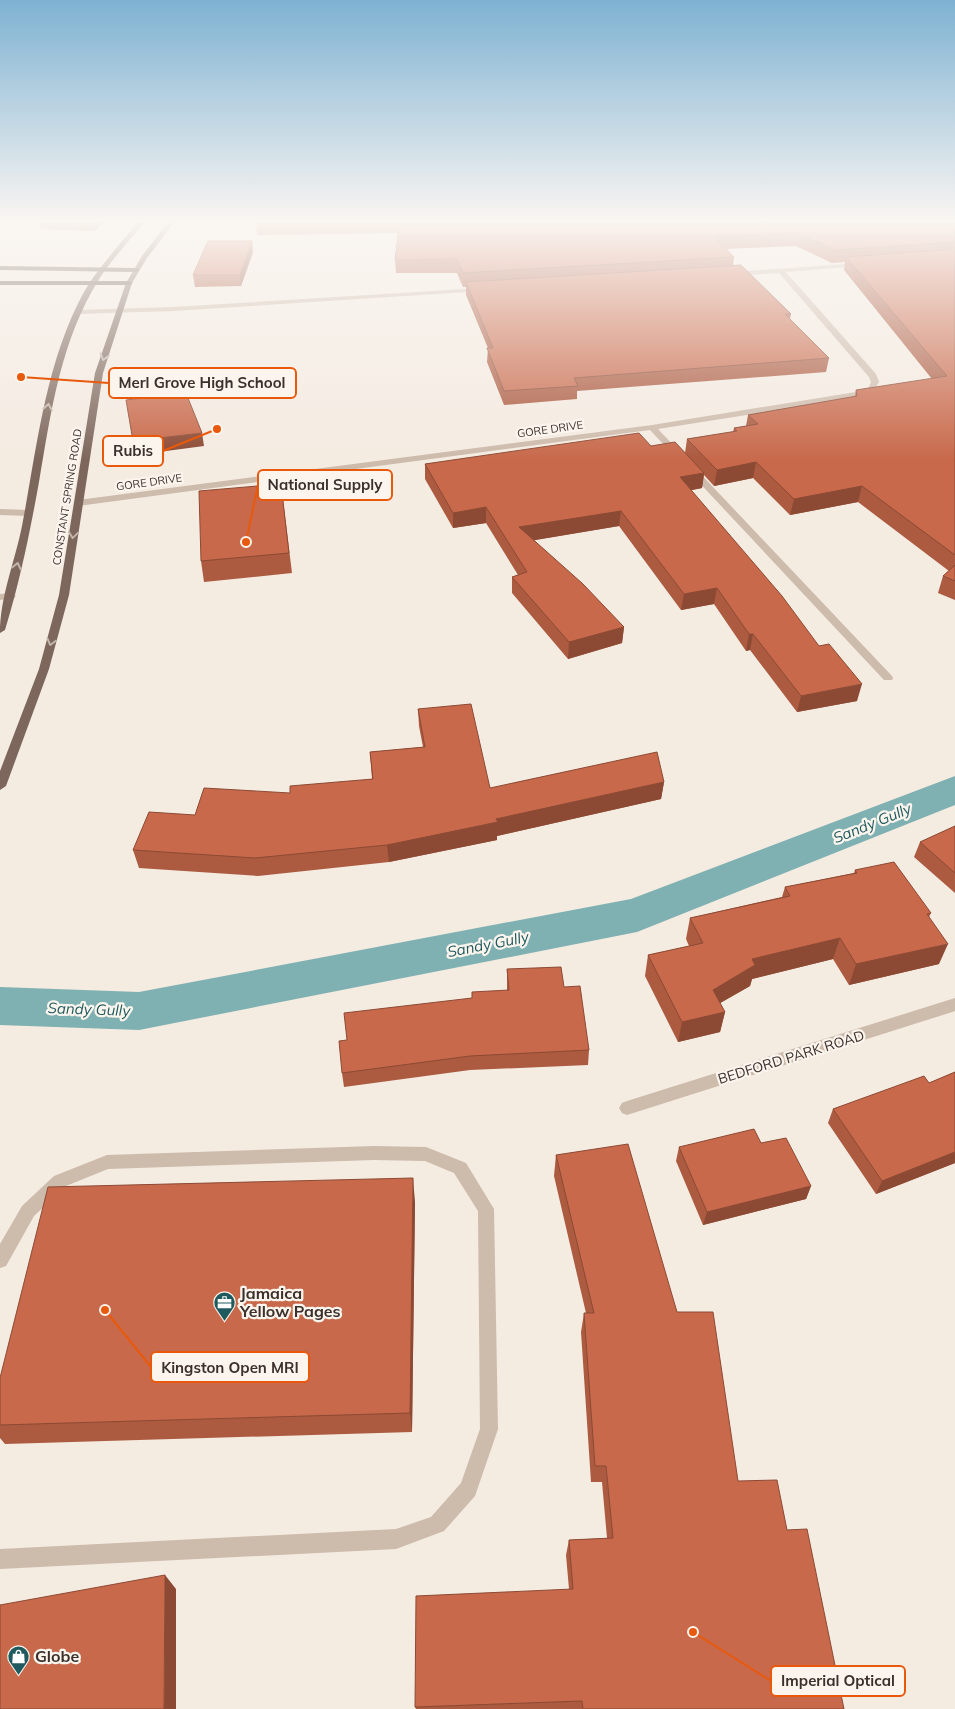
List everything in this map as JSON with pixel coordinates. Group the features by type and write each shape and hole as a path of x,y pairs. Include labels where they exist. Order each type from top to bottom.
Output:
{"main road":[{"path":"0,630 5,596 29,513 51,390 77,312 84,300"},
{"name":"CONSTANT SPRING ROAD","path":"0,786 44,668 64,595 99,373 123,300"}],"street":[{"path":"77,312 309,300"},
{"name":"GORE DRIVE","path":"78,503 652,426 855,396 872,388 875,382 873,376 806,300"},
{"path":"652,426 888,678"},
{"path":"0,512 29,513"},
{"name":"BEDFORD PARK ROAD","path":"627,1108 955,1004"},
{"path":"0,1260 28,1211 60,1181 107,1162 374,1153 426,1154 460,1168 486,1209 489,1430 468,1489 437,1524 396,1539 0,1558"}],"building":[{"path":"473,300 776,300 791,314 785,314 829,358 574,378 578,386 504,391 487,348 493,348"},
{"path":"882,300 955,300 955,555 862,486 794,499 756,462 717,470 687,439 737,431 734,428 758,424 748,415 857,396 856,390 947,376"},
{"path":"186,393 202,433 133,441 126,400"},
{"path":"639,433 651,446 675,442 704,473 680,477 782,596 819,646 829,644 862,684 801,696 753,634 749,634 717,588 684,594 621,511 519,527 583,584 624,627 569,642 512,577 527,572 486,507 453,513 425,464"},
{"path":"281,484 289,553 201,561 199,491"},
{"path":"955,565 955,581 943,576"},
{"path":"471,704 490,788 657,752 664,782 496,819 498,822 387,845 255,858 133,850 149,812 195,815 204,788 290,793 290,786 373,779 370,752 425,747 418,709"},
{"path":"955,826 955,873 920,842"},
{"path":"894,862 931,913 927,914 948,944 856,964 840,938 752,959 755,965 713,990 725,1012 682,1022 648,955 703,943 690,918 790,896 785,887 857,873 855,870"},
{"path":"561,967 564,987 580,986 589,1050 470,1056 342,1073 339,1041 347,1040 344,1013 472,998 472,992 509,990 507,969"},
{"path":"955,1072 955,1152 882,1181 833,1109 924,1076 929,1083"},
{"path":"754,1129 761,1143 786,1138 811,1186 707,1212 679,1147"},
{"path":"628,1144 677,1312 713,1312 738,1481 777,1480 787,1530 807,1529 844,1709 583,1709 582,1701 415,1707 416,1596 573,1589 569,1540 613,1538 606,1466 595,1466 584,1313 594,1313 556,1155"},
{"name":"Jamaica Yellow Pages","path":"413,1178 410,1413 0,1425 0,1378 48,1187"},
{"path":"165,1575 164,1709 0,1709 0,1605"}],"waterway":[{"name":"Sandy Gully","path":"0,1006 139,1011 637,915 955,790"}],"place":[{"name":"Merl Grove High School","path":"21,377"},
{"name":"Rubis","path":"217,429"},
{"name":"National Supply","path":"246,542"},
{"name":"Kingston Open MRI","path":"105,1310"},
{"name":"Jamaica Yellow Pages","path":"224,1321"},
{"name":"Imperial Optical","path":"693,1632"},
{"name":"Globe","path":"19,1675"}]}
